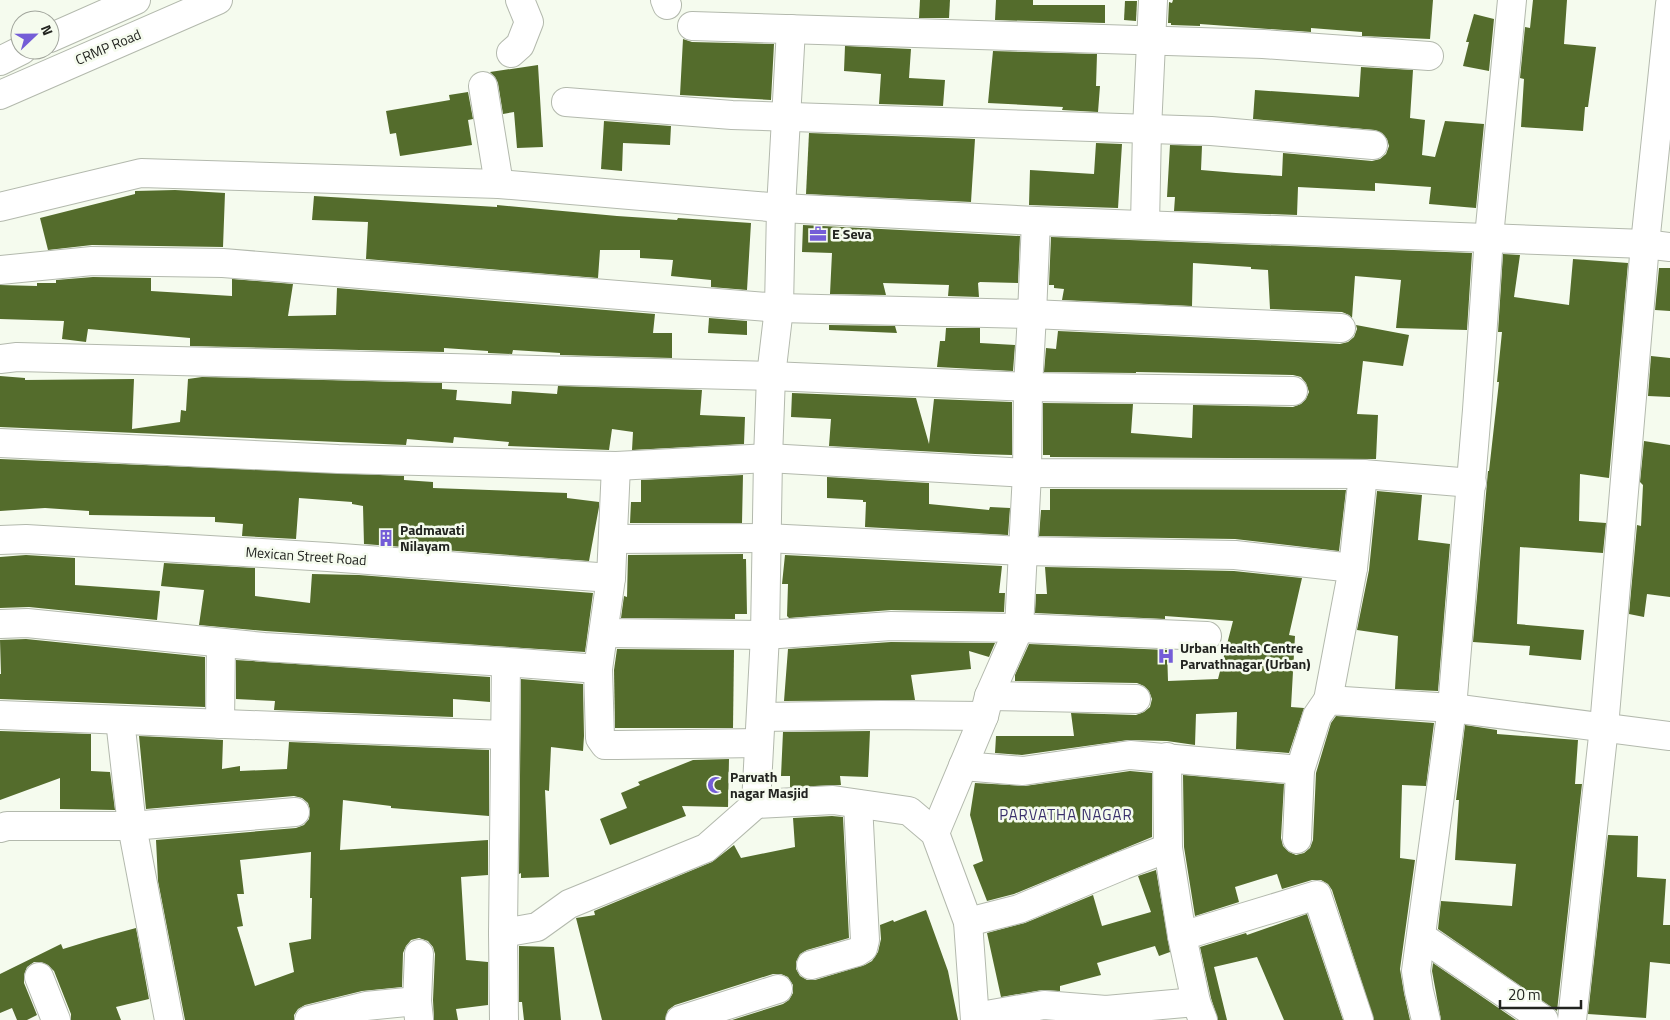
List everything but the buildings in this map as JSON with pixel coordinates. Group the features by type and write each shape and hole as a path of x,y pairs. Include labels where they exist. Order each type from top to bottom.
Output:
{"street":[{"path":"60,34 136,0"},
{"name":"CRMP Road","path":"0,95 218,0"},
{"path":"511,52 520,45 529,22 520,0"},
{"path":"1145,225 1153,0"},
{"path":"1426,1020 1416,971 1452,708 1472,483 1489,237 1512,0"},
{"path":"1572,1020 1658,245 1670,4"},
{"path":"692,26 1263,44 1429,56"},
{"path":"756,804 765,635 771,376 779,308 781,208 791,29"},
{"path":"484,86 499,184"},
{"path":"566,102 732,115 1211,131 1373,145"},
{"path":"0,207 141,173 499,184 781,208 1036,221 1658,245"},
{"path":"935,833 1019,628 1027,473 1028,387 1036,221"},
{"path":"0,270 92,261 223,263 779,308 1032,314 1342,328"},
{"path":"0,359 17,357 771,376 1028,387 1293,391"},
{"path":"0,443 338,460 616,466 768,458 1027,473 1363,474 1472,483"},
{"path":"616,466 611,578 598,670 602,743 605,745 759,743"},
{"path":"1297,839 1300,770 1317,716 1328,700 1353,568 1363,474"},
{"path":"614,540 766,538 1022,550 1235,555 1353,568"},
{"name":"Mexican Street Road","path":"0,540 26,539 328,556 611,578"},
{"path":"0,624 27,623 264,648 506,662 598,670"},
{"path":"604,632 765,635 891,626 1019,628 1206,636"},
{"path":"220,724 221,643"},
{"path":"504,1020 504,735 506,662"},
{"path":"761,716 881,714 986,706 1136,699"},
{"path":"1328,700 1452,708 1670,736"},
{"path":"0,715 504,735"},
{"path":"120,720 132,826 166,1019"},
{"path":"963,766 1023,771 1130,755 1300,770"},
{"path":"503,933 537,927 569,904 706,848 756,804 833,800 909,811 935,833 968,922 975,1018 1044,1005 1106,1010 1199,1011 1182,936 1168,848 1167,757"},
{"path":"811,965 857,952 863,948 865,940 858,804"},
{"path":"0,828 7,826 132,826 295,812"},
{"path":"968,922 1018,909 1168,848"},
{"path":"1182,936 1317,895 1359,1020"},
{"path":"1422,937 1544,1020"},
{"path":"309,1020 366,1006 418,1011 419,954"},
{"path":"39,977 56,1020"},
{"path":"697,1018 778,990"}],"place":[{"name":"E Seva","path":"818,234"},
{"name":"Padmavati Nilayam","path":"386,538"},
{"name":"Urban Health Centre Parvathnagar (Urban)","path":"1166,656"},
{"name":"Parvath nagar Masjid","path":"716,785"}],"district":[{"name":"PARVATHA NAGAR","path":"1066,815"}]}
